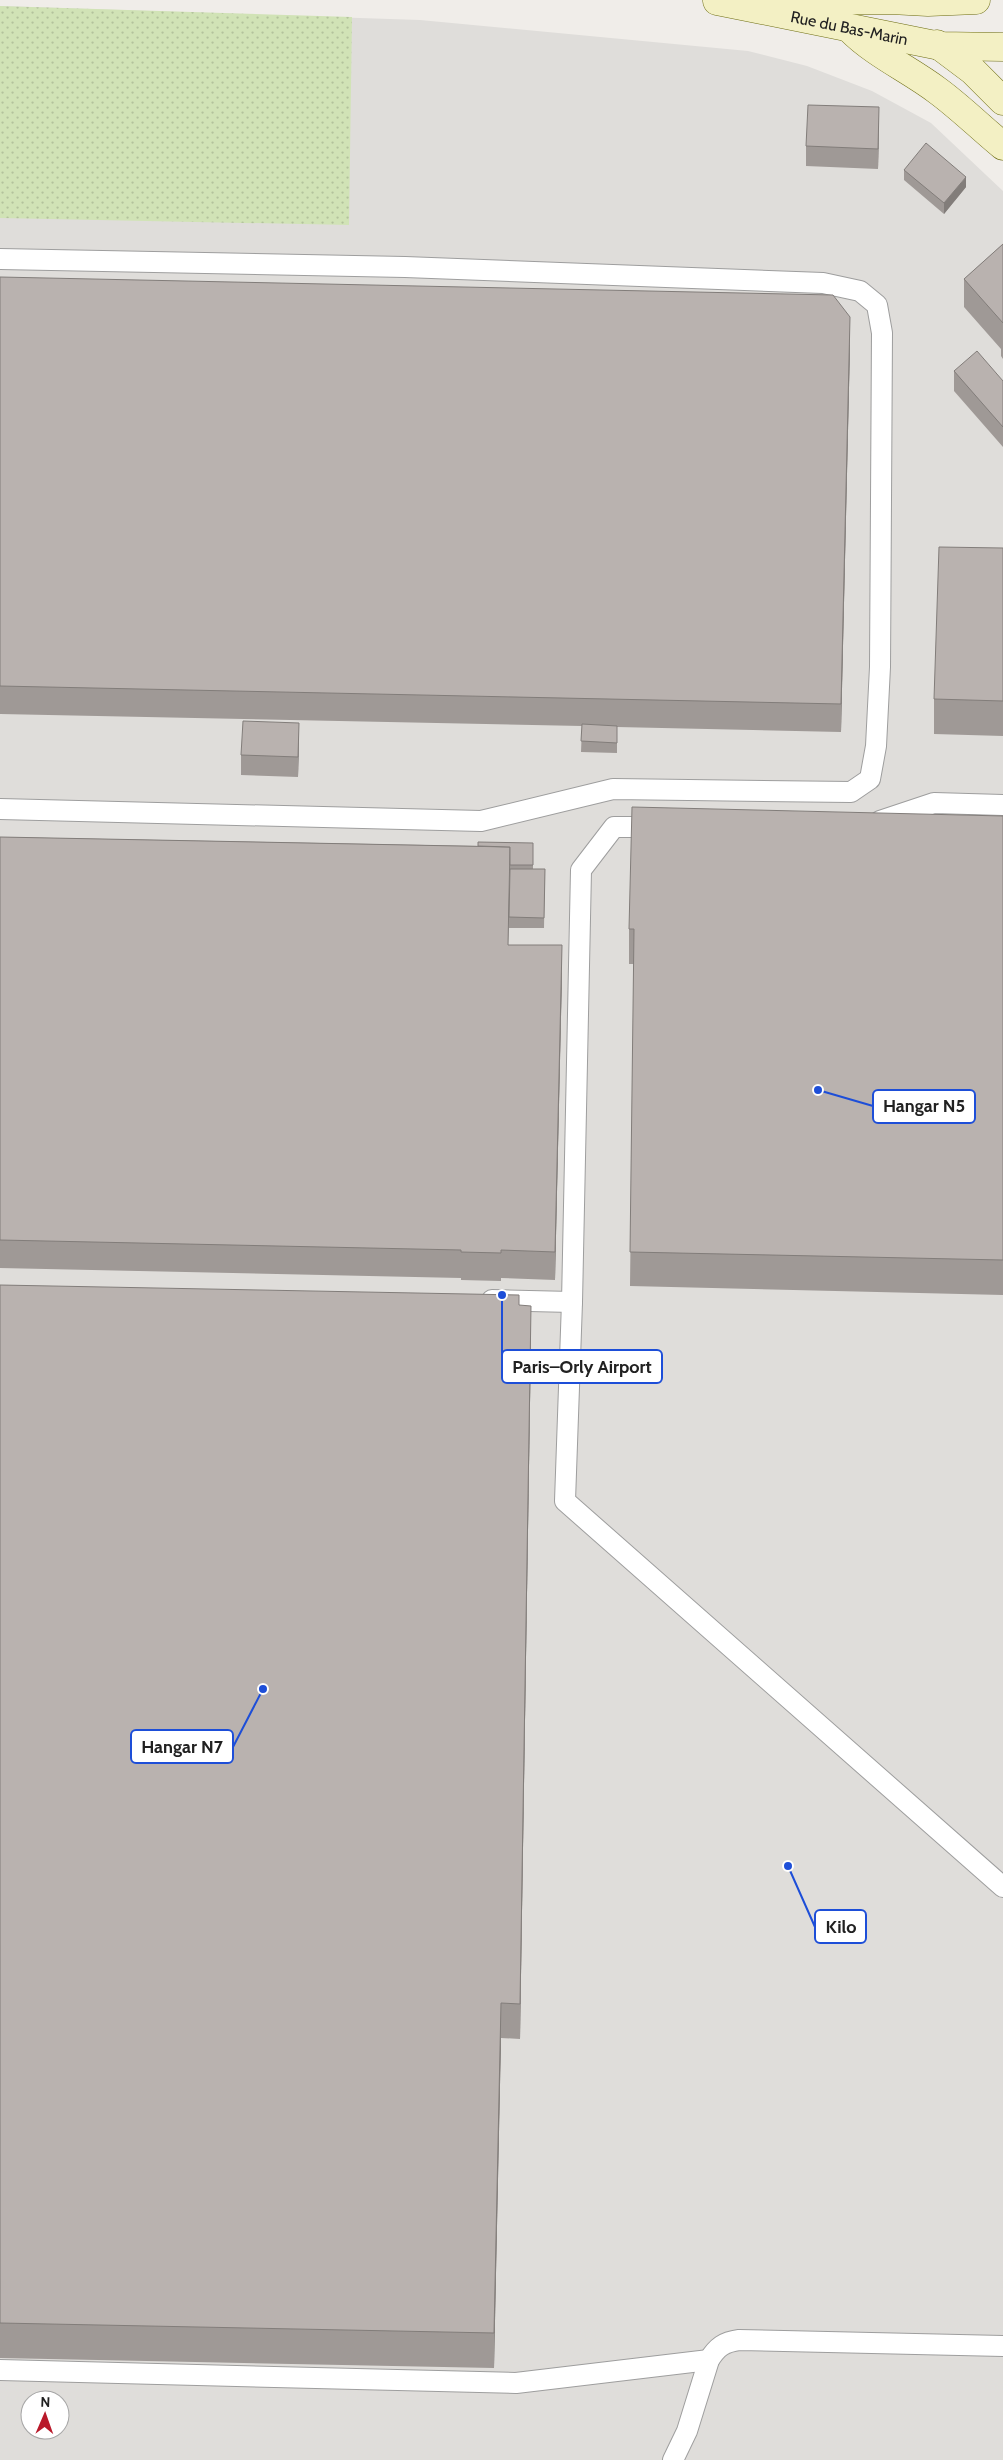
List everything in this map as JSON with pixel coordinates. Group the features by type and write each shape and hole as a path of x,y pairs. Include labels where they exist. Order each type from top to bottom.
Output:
{"main road":[{"name":"Rue du Bas-Marin","path":"707,1 976,0"},
{"name":"Rue du Bas-Marin","path":"707,1 940,46 1003,47"},
{"path":"862,1 940,46 973,71 1003,101"},
{"path":"848,28 886,60 937,90 1003,146"}],"lane":[{"path":"0,259 405,267 823,283 860,291 877,305 882,341 880,667 876,746 870,779 851,792 613,789 481,821 0,809"},
{"path":"864,824 890,819 934,803 1003,806"},
{"path":"682,827 614,826 581,870 572,1302 565,1500 1003,1886"},
{"path":"474,1300 572,1302"},
{"path":"673,2460 689,2424 709,2360 716,2350 726,2342 739,2340 1003,2346"},
{"path":"0,2370 516,2383 709,2360"}],"shaded area":[{"path":"0,6 420,20 748,51 807,66 872,91 931,123 1003,191 1003,2460 0,2460"}],"green space":[{"path":"0,6 352,17 349,225 0,218"}],"building":[{"path":"808,105 879,107 878,149 806,146"},
{"path":"926,143 966,177 944,203 904,170"},
{"path":"1003,244 1003,323 964,279"},
{"path":"0,277 833,295 850,317 841,704 0,686"},
{"path":"977,351 1003,381 1003,427 954,371"},
{"path":"939,547 1003,548 1003,701 934,699"},
{"path":"243,721 299,723 298,757 241,755"},
{"path":"582,724 617,726 617,743 581,741"},
{"path":"632,807 1003,816 1003,1260 630,1252 634,929 629,929"},
{"path":"0,837 510,847 508,945 562,945 555,1252 501,1250 501,1253 461,1252 461,1250 0,1240"},
{"path":"478,842 533,843 533,865 510,865 510,847 478,846"},
{"path":"510,869 545,869 544,918 509,917"},
{"path":"0,1285 519,1295 519,1305 531,1306 520,2004 501,2003 494,2333 0,2323"}],"place":[{"name":"Hangar N5","path":"818,1090"},
{"name":"Paris–Orly Airport","path":"502,1295"},
{"name":"Hangar N7","path":"263,1689"},
{"name":"Kilo","path":"788,1866"}]}
